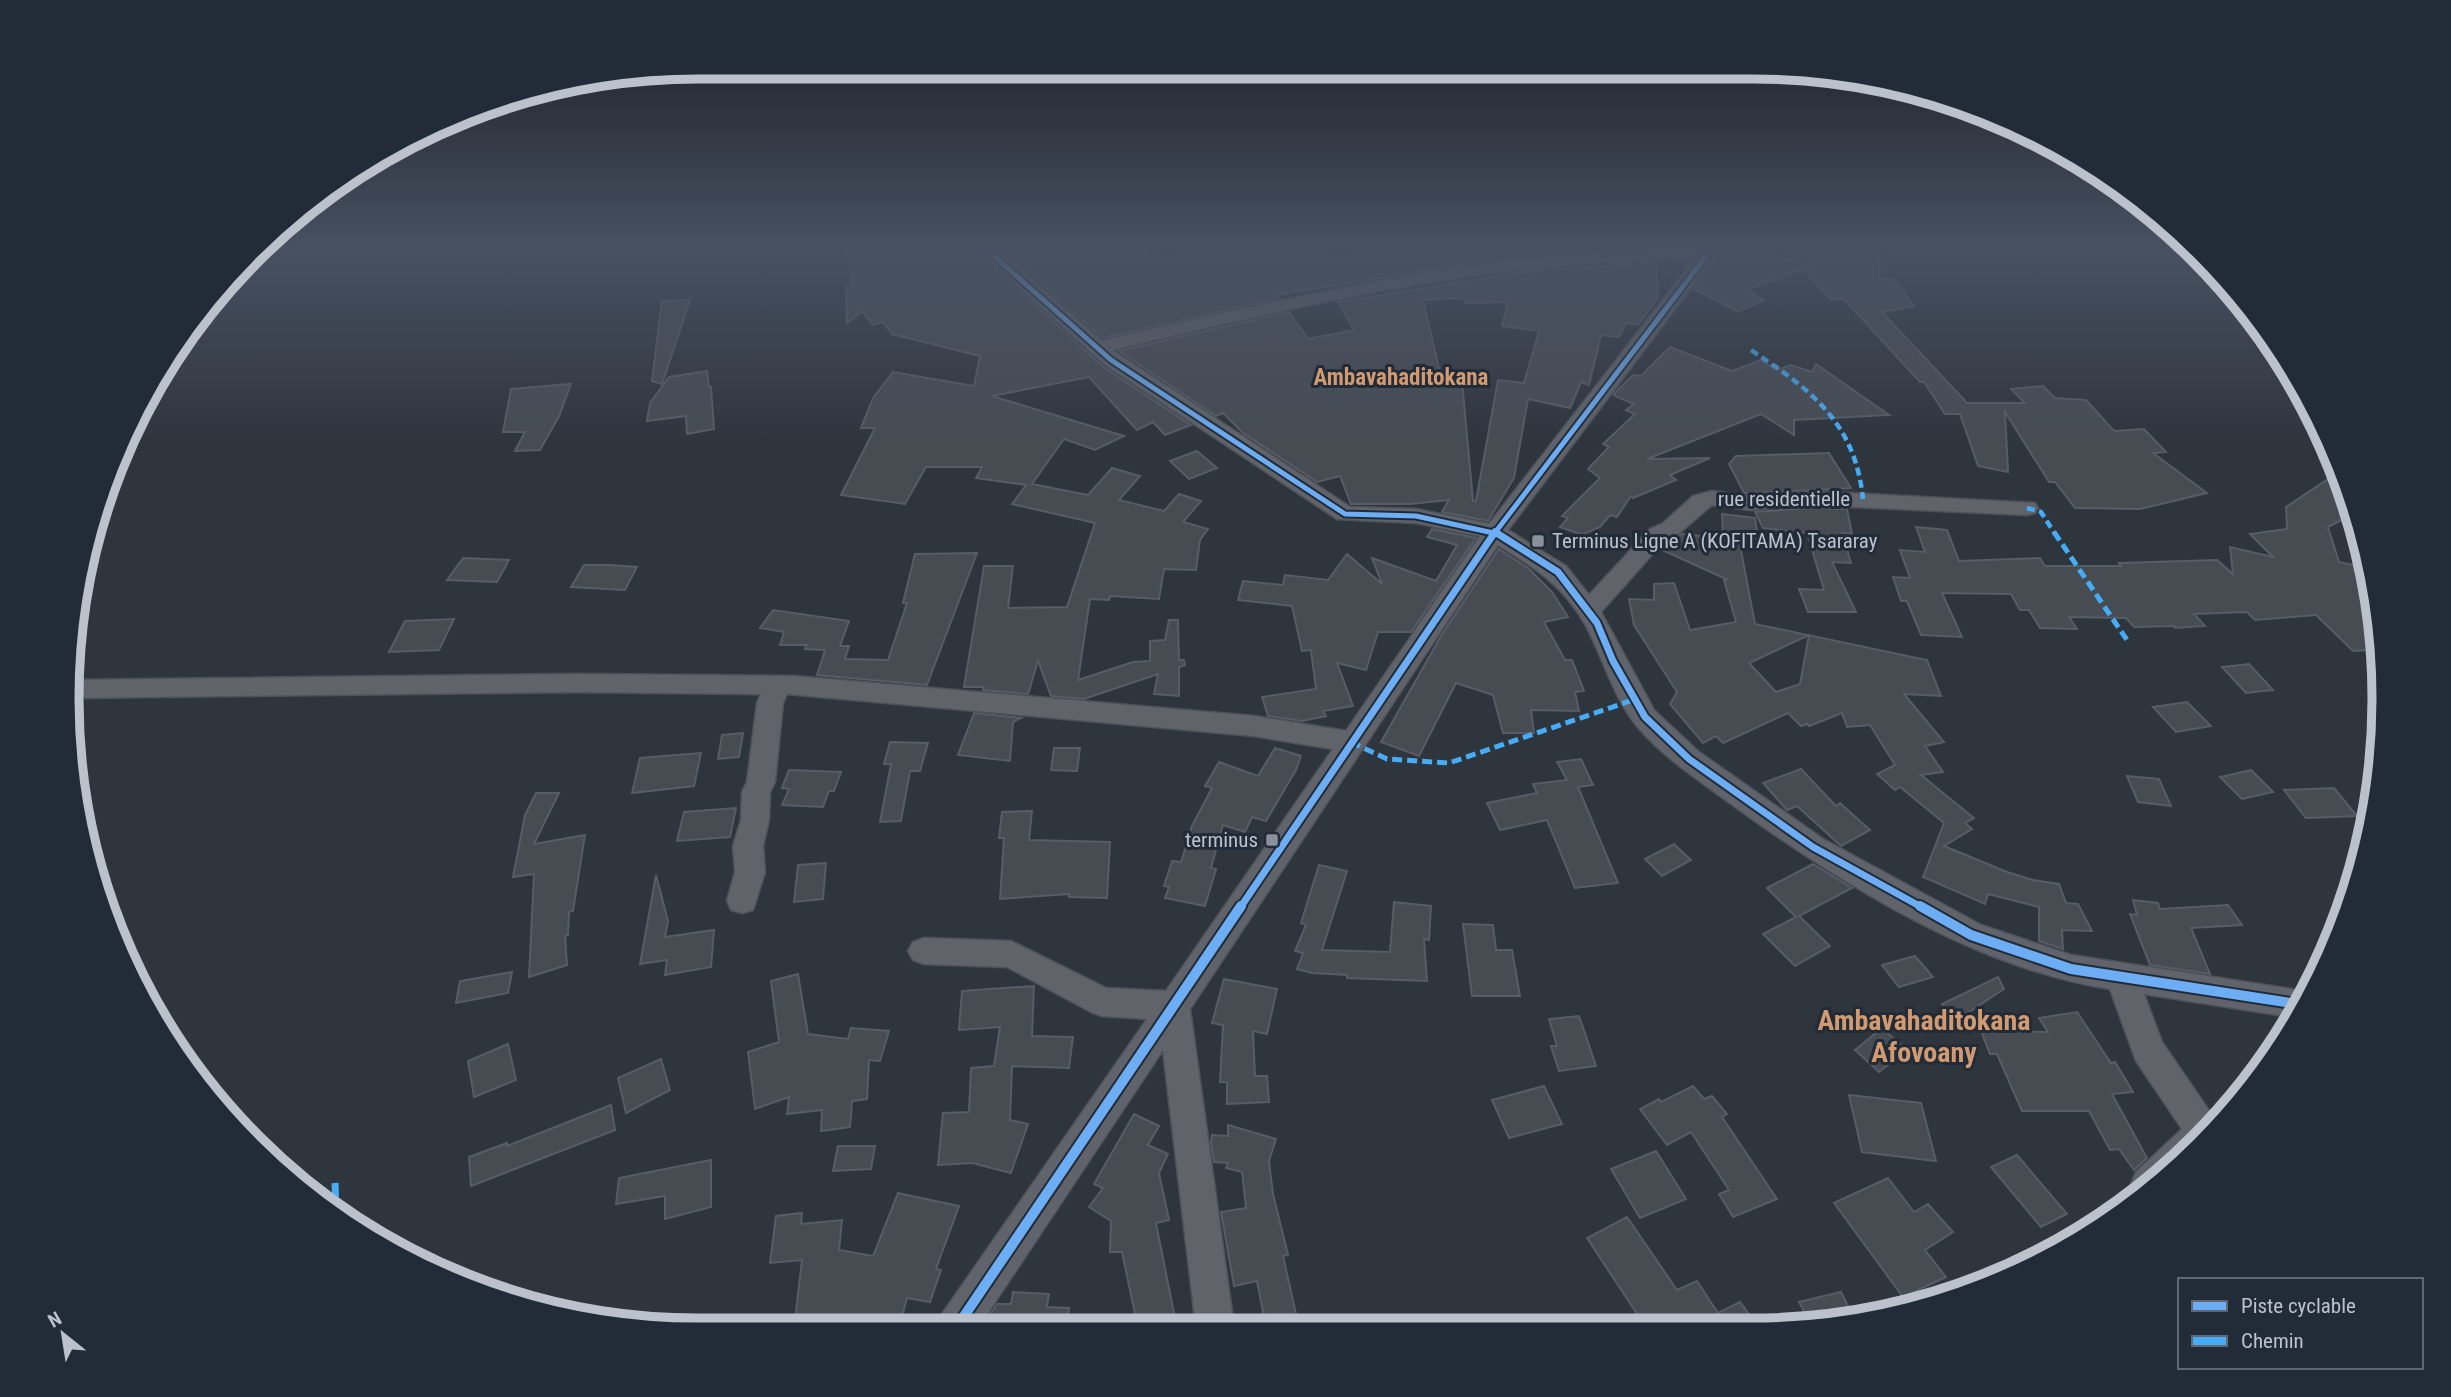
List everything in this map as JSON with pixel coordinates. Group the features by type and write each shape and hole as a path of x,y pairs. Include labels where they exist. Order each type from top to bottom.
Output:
{"street":[{"path":"1058,312 1111,360 1345,514 1416,516 1495,532 1558,572 1597,622 1613,661 1645,717 1689,759 1813,847 1971,935 2071,969 2292,1003"},
{"path":"1098,348 1246,312"},
{"path":"963,1318 1495,532 1663,312"},
{"name":"rue residentielle","path":"1588,611 1658,534 1670,529 1701,501 1712,498 1750,503 1811,498 2026,508"},
{"path":"79,689 578,682 778,685 1254,726 1351,742"},
{"path":"742,901 750,872 748,846 755,820 756,792 761,782 766,754 770,703 778,685"},
{"path":"925,951 1011,954 1102,1002 1174,1006"},
{"path":"2122,977 2147,1050 2200,1127"},
{"path":"1174,1006 1214,1318"}],"building":[{"path":"661,312 686,312 662,384 652,381"},
{"path":"847,312 861,312 847,323"},
{"path":"863,312 1043,312 1102,366 1191,425 1165,435 1153,422 1137,430 1089,377 992,396 1124,436 1095,450 1064,439 1032,484 1088,495 1112,468 1140,476 1119,500 1164,511 1179,494 1201,501 1183,522 1208,529 1200,540 1196,570 1164,569 1159,599 1110,596 1109,600 1090,599 1078,680 1133,662 1150,661 1150,641 1165,640 1169,620 1178,620 1179,660 1184,660 1185,665 1179,667 1179,696 1154,694 1158,674 1084,699 1051,696 1038,661 1028,694 983,690 984,687 964,687 984,566 1013,566 1008,608 1067,607 1095,523 1012,504 1026,485 976,478 982,467 926,467 905,504 841,495 875,428 861,428 873,398 893,372 974,386 980,356 892,334 883,322 873,325"},
{"path":"1074,312 1217,312 1103,338"},
{"path":"1288,312 1308,339 1354,330 1344,312 1426,312 1440,373 1460,373 1473,501 1476,501 1498,380 1524,383 1539,331 1502,326 1505,312 1647,312 1638,325 1626,323 1619,337 1601,335 1589,385 1581,382 1570,408 1528,399 1514,478 1488,521 1442,512 1449,500 1410,504 1351,504 1340,476 1317,482 1243,433 1223,413 1216,416 1119,351"},
{"path":"1856,312 1882,312 1967,403 2025,403 2011,389 2043,386 2055,398 2086,400 2114,431 2144,429 2166,452 2153,453 2207,493 2140,509 2075,508 2055,482 2049,482 2005,412 2008,472 1978,466 1960,414 1945,414 1924,382 1920,382"},
{"path":"1670,347 1732,371 1761,360 1776,370 1791,365 1812,372 1816,364 1889,415 1794,420 1794,435 1761,414 1647,459 1710,458 1670,475 1676,480 1633,498 1631,496 1617,517 1610,515 1600,527 1582,535 1560,527 1568,518 1562,516 1600,478 1588,469 1609,447 1603,444 1635,414 1626,410 1634,404 1613,395 1633,375 1641,376"},
{"path":"707,371 714,429 687,434 686,416 647,421 650,403 669,377"},
{"path":"571,384 559,416 540,450 515,451 525,432 503,432 511,389"},
{"path":"1197,451 1217,468 1189,479 1170,461"},
{"path":"1829,453 1851,488 1744,493 1729,464 1736,456"},
{"path":"2331,477 2345,518 2328,527 2339,562 2357,566 2370,650 2353,651 2316,615 2255,620 2247,612 2194,614 2205,626 2175,628 2134,627 2126,618 2069,617 2077,629 2040,628 2029,610 2020,610 2011,594 1942,593 1962,637 1921,635 1907,601 1901,601 1893,577 1910,578 1900,550 1925,552 1916,527 1947,530 1959,561 2040,558 2045,566 2121,566 2119,563 2217,560 2233,574 2230,547 2273,557 2250,534 2287,529 2286,507"},
{"path":"1811,508 1847,509 1852,534 1842,533 1851,563 1832,562 1856,612 1808,612 1799,589 1824,590 1807,533 1763,528 1755,512"},
{"path":"1722,514 1755,518 1758,539 1723,535"},
{"path":"1432,529 1476,538 1411,632 1378,632 1366,670 1337,663 1353,706 1323,711 1326,716 1302,721 1268,716 1262,697 1316,689 1311,650 1302,651 1292,606 1238,600 1243,581 1283,585 1285,575 1328,580 1347,554 1382,584 1372,558 1436,581 1457,545 1427,537"},
{"path":"1682,534 1739,540 1755,624 1809,635 1927,660 1941,696 1904,694 1944,742 1925,746 1943,772 1921,775 1974,818 1965,823 1972,829 1944,846 2007,872 2059,884 2066,903 2078,904 2092,931 2062,930 2063,949 2039,941 2039,907 1988,894 1985,904 1923,877 1944,823 1900,787 1895,790 1877,774 1895,765 1870,725 1847,727 1842,713 1809,726 1801,726 1788,713 1723,743 1716,736 1703,743 1670,704 1677,692 1634,625 1629,599 1654,600 1654,584 1674,583 1690,630 1736,622 1724,580 1728,580 1660,549 1668,541","holes":["1809,635 1800,684 1776,692 1749,663"]},
{"path":"1499,549 1528,568 1552,592 1568,617 1544,622 1565,660 1572,660 1584,691 1575,692 1579,711 1531,710 1534,733 1503,733 1493,695 1456,683 1419,756 1381,742 1441,636"},
{"path":"977,553 927,685 817,675 825,650 805,649 807,645 780,645 784,632 760,628 773,610 849,621 840,646 849,646 845,659 888,660 907,603 903,603 915,554"},
{"path":"463,558 509,560 497,582 447,580"},
{"path":"584,565 637,567 625,590 571,587"},
{"path":"454,619 439,650 389,652 405,621"},
{"path":"2249,664 2273,690 2246,693 2222,667"},
{"path":"2187,702 2211,726 2176,732 2153,707"},
{"path":"974,713 1021,718 1013,722 1010,761 958,755"},
{"path":"743,733 739,757 718,759 722,735"},
{"path":"890,742 928,743 920,771 910,771 901,821 880,822 891,764 884,764"},
{"path":"1054,748 1080,748 1077,771 1051,770"},
{"path":"1275,748 1301,756 1296,770 1266,821 1252,817 1245,832 1223,825 1211,868 1216,869 1205,906 1165,898 1169,887 1164,886 1172,861 1181,862 1192,826 1212,788 1205,786 1219,762 1258,776"},
{"path":"701,753 694,786 632,793 640,758"},
{"path":"1581,759 1593,785 1578,787 1618,883 1575,888 1547,820 1500,830 1487,803 1537,793 1533,784 1567,780 1557,762"},
{"path":"1801,769 1836,806 1840,803 1870,830 1841,846 1797,806 1787,810 1763,783"},
{"path":"789,770 841,772 834,791 829,791 823,807 782,805 789,789 782,788"},
{"path":"2251,770 2273,792 2242,799 2220,777"},
{"path":"2127,776 2159,779 2171,806 2138,802"},
{"path":"2334,788 2357,816 2306,818 2284,790"},
{"path":"536,793 559,793 534,844 585,835 573,911 569,912 568,935 565,936 567,965 529,977 534,874 513,877 525,815"},
{"path":"736,808 730,837 677,841 684,812"},
{"path":"1032,811 1029,840 1110,842 1107,898 1069,897 1069,894 1000,899 1004,838 999,838 1002,812"},
{"path":"1674,844 1691,860 1662,876 1645,859"},
{"path":"826,863 823,899 794,902 798,865"},
{"path":"1813,864 1852,888 1799,916 1830,946 1795,966 1763,934 1796,917 1767,888"},
{"path":"1319,865 1347,871 1322,950 1390,952 1394,902 1431,906 1429,940 1424,939 1427,981 1347,978 1347,975 1312,973 1297,969 1303,953 1295,951 1306,925 1301,923"},
{"path":"656,875 668,921 665,937 714,930 711,967 665,975 667,960 640,964"},
{"path":"2133,900 2158,903 2160,909 2228,905 2242,925 2191,928 2210,974 2150,965 2130,914 2137,915"},
{"path":"1463,924 1493,925 1496,950 1512,950 1520,996 1472,996"},
{"path":"1915,956 1933,977 1899,987 1882,965"},
{"path":"512,972 508,993 456,1003 460,981"},
{"path":"798,974 808,1034 848,1039 851,1028 889,1031 880,1061 869,1060 867,1099 852,1101 850,1127 821,1131 822,1110 787,1114 789,1097 755,1109 748,1052 779,1042 771,981"},
{"path":"1998,977 2004,989 1957,1020 1942,1004"},
{"path":"1224,979 1277,989 1267,1034 1253,1031 1255,1076 1267,1076 1269,1102 1227,1104 1227,1082 1220,1082 1223,1025 1212,1023"},
{"path":"1034,986 1032,1036 1073,1037 1069,1068 1012,1066 1010,1120 1028,1124 1011,1173 972,1163 938,1165 943,1113 969,1112 971,1068 994,1066 1000,1027 959,1030 962,991"},
{"path":"2077,1012 2111,1063 2115,1062 2133,1092 2112,1094 2147,1158 2134,1170 2119,1149 2110,1150 2089,1111 2022,1111 1997,1054 1990,1054 1981,1031 2048,1032 2039,1018"},
{"path":"1579,1016 1596,1066 1559,1071 1551,1046 1557,1046 1549,1019"},
{"path":"1882,1028 1907,1050 1879,1072 1855,1050"},
{"path":"508,1044 516,1080 474,1097 468,1061"},
{"path":"661,1059 670,1090 626,1113 618,1078"},
{"path":"1544,1086 1562,1124 1509,1138 1492,1100"},
{"path":"1693,1086 1704,1099 1712,1096 1727,1114 1722,1117 1777,1199 1733,1217 1719,1194 1729,1190 1691,1132 1667,1145 1640,1109"},
{"path":"1849,1095 1921,1103 1936,1161 1862,1152"},
{"path":"611,1105 615,1130 471,1186 469,1157 507,1143 507,1146"},
{"path":"1134,1114 1159,1126 1148,1145 1168,1154 1159,1173 1169,1220 1156,1223 1175,1318 1136,1318 1122,1252 1110,1252 1111,1221 1089,1207 1103,1188 1094,1184"},
{"path":"1228,1125 1276,1139 1269,1161 1273,1194 1288,1255 1283,1256 1297,1318 1264,1318 1257,1281 1234,1286 1221,1212 1246,1208 1242,1172 1226,1168 1228,1163 1214,1162 1211,1143 1212,1135 1228,1136"},
{"path":"838,1146 875,1146 871,1169 833,1171"},
{"path":"1656,1151 1686,1199 1640,1218 1611,1169"},
{"path":"2017,1155 2067,1214 2041,1227 1991,1167"},
{"path":"711,1160 711,1207 665,1219 665,1196 616,1204 619,1178"},
{"path":"1888,1178 1914,1212 1928,1204 1953,1232 1925,1250 1946,1277 1903,1297 1834,1203"},
{"path":"898,1193 959,1206 936,1269 941,1270 930,1302 907,1298 902,1318 795,1318 802,1260 770,1263 776,1216 802,1213 801,1224 842,1220 839,1250 873,1256"},
{"path":"1627,1217 1677,1290 1697,1281 1718,1313 1740,1302 1752,1318 1640,1318 1587,1238"},
{"path":"1013,1292 1049,1294 1047,1307 1069,1308 1068,1318 988,1318 997,1304 1011,1304"},
{"path":"1841,1292 1850,1310 1806,1316 1799,1302"}],"marked path":[{"path":"1751,350 1792,378 1828,411 1853,450 1860,473 1863,499"},
{"path":"2027,508 2041,512 2129,643"},
{"path":"1351,742 1387,759 1449,763 1636,699"},
{"path":"335,1183 336,1201"}],"cycle path":[{"path":"1057,312 1111,360 1345,514 1416,516 1495,532 1558,572 1597,623 1613,661 1645,717 1689,759 1813,847 1971,935 2071,969 2292,1003"},
{"path":"963,1318 1495,532 1663,312"}],"place":[{"name":"Terminus Ligne A (KOFITAMA) Tsararay","path":"1538,541"},
{"name":"terminus","path":"1272,840"}],"district":[{"name":"Ambavahaditokana","path":"1401,377"},
{"name":"Ambavahaditokana Afovoany","path":"1924,1036"}]}
